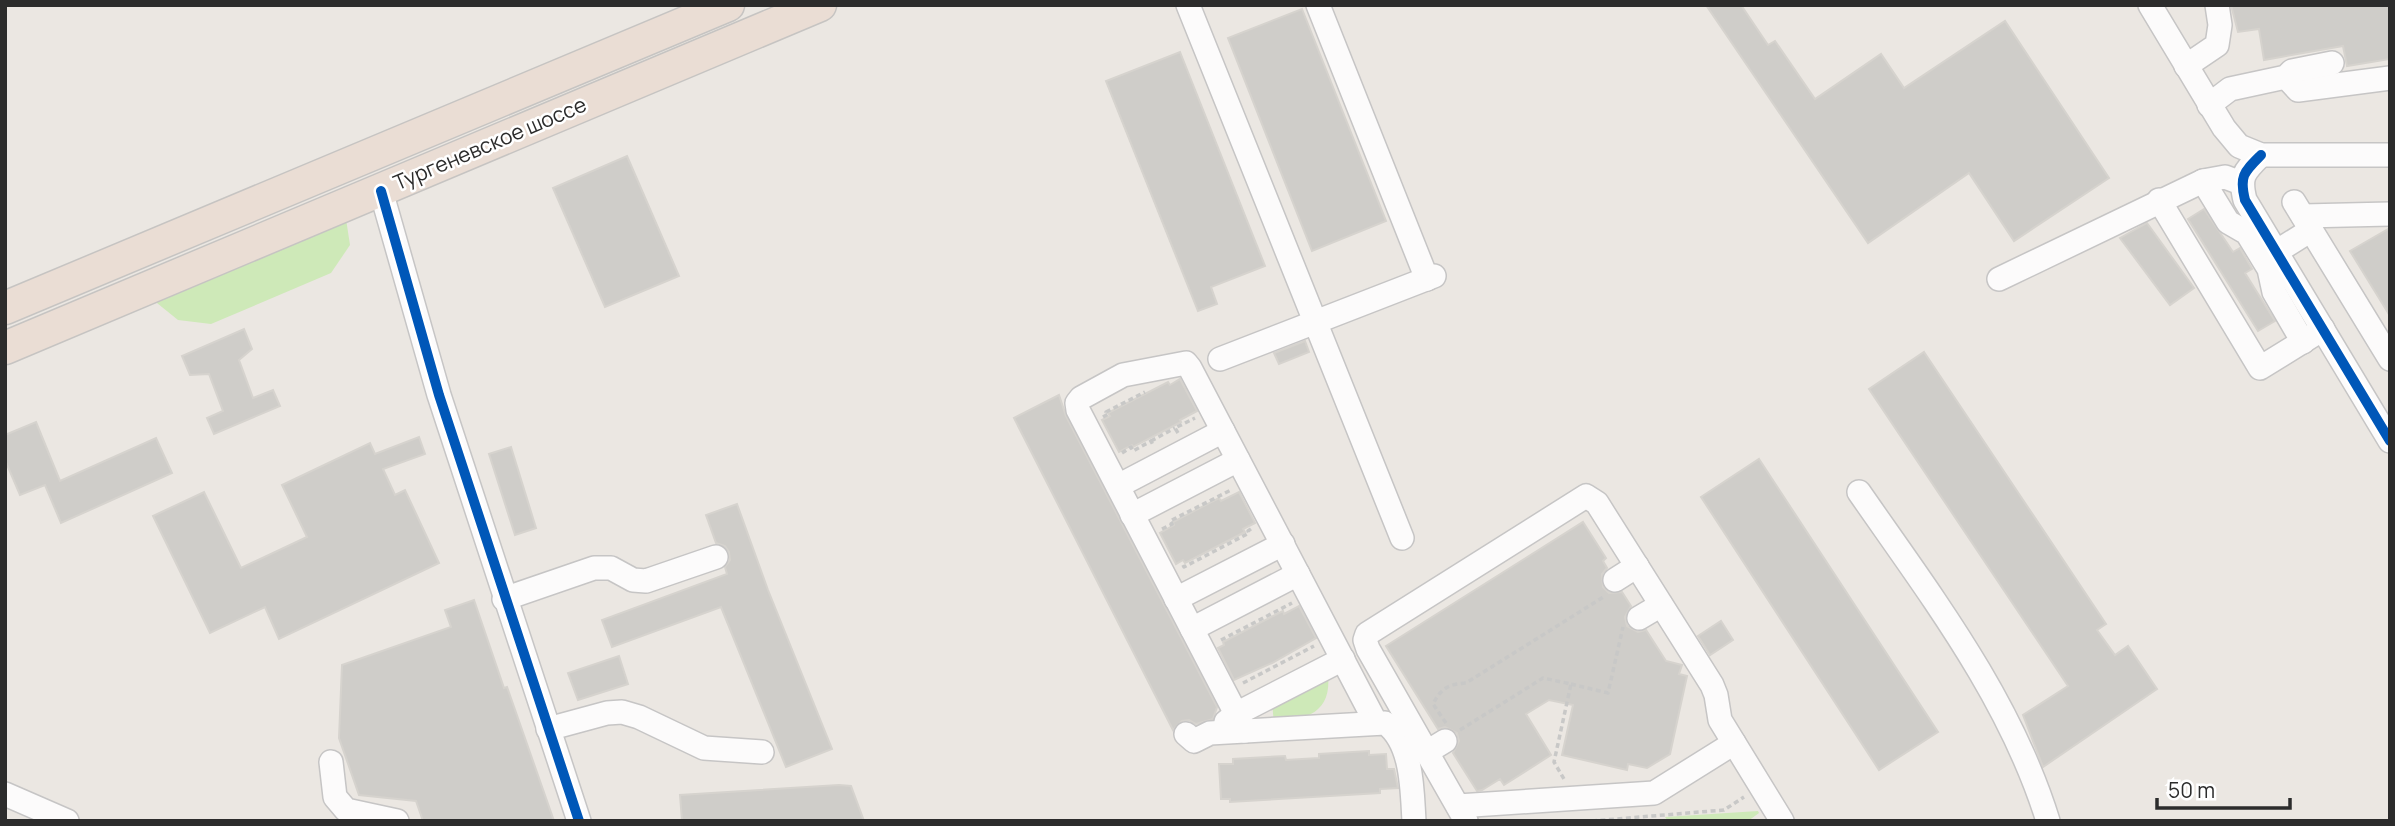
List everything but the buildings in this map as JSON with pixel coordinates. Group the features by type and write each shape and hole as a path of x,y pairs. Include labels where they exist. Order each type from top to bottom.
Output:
{"highway":[{"name":"Тургеневское шоссе","path":"5,307 729,5"},
{"name":"Тургеневское шоссе","path":"5,348 820,5"}],"street":[{"path":"1188,5 1402,538"},
{"path":"1220,359 1431,277 1318,5"},
{"path":"2150,5 2209,105 2239,146 2260,155 2390,155"},
{"path":"2186,66 2217,45 2220,25 2217,5"},
{"path":"2209,105 2230,89 2286,77 2292,71 2332,63"},
{"path":"2286,77 2298,90 2390,78"},
{"path":"2260,155 2246,170 2241,183 2245,200 2390,441"},
{"path":"1999,279 2203,181 2225,177 2241,183"},
{"path":"2203,181 2228,222 2247,233 2269,268 2274,292 2303,342"},
{"path":"381,191 439,396 579,821"},
{"path":"2160,200 2260,368 2323,329"},
{"path":"2303,216 2390,214"},
{"path":"2276,252 2303,216"},
{"path":"2303,216 2387,347"},
{"path":"1240,722 1078,410 1077,403 1082,398 1123,375 1186,363 1377,723"},
{"path":"1118,486 1223,431"},
{"path":"1132,515 1238,460"},
{"path":"1859,492 1970,653 2008,721 2048,821"},
{"path":"1734,743 1654,793 1577,799 1462,814 1443,738 1368,649 1365,640 1367,634 1580,498 1591,498 1597,503 1712,685 1720,720 1782,821"},
{"path":"1176,599 1283,544"},
{"path":"504,599 594,568 611,568 633,580 646,581 716,557"},
{"path":"1615,585 1637,566"},
{"path":"1192,629 1298,574"},
{"path":"1632,620 1661,605"},
{"path":"1186,734 1194,741 1240,722 1343,659"},
{"path":"548,730 607,713 622,712 639,717 704,748 762,752"},
{"path":"1240,722 1377,723 1389,726 1410,764 1414,821"},
{"path":"331,762 335,797 346,810 397,821"},
{"path":"5,794 67,821"}],"path":[{"path":"1095,421 1108,414 1106,412 1148,390"},
{"path":"1114,457 1132,447 1133,451 1196,417"},
{"path":"1175,428 1187,450"},
{"path":"1151,441 1159,456"},
{"path":"1154,534 1172,524 1170,521 1231,490"},
{"path":"1172,569 1182,564 1184,567 1256,527"},
{"path":"1615,585 1466,683 1452,684 1440,691 1433,704 1443,738 1543,678 1608,693 1632,620"},
{"path":"1211,645 1303,597"},
{"path":"1233,688 1325,640"},
{"path":"1571,684 1554,762 1577,799"},
{"path":"1592,821 1724,810 1752,792"}],"green space":[{"path":"346,219 350,245 331,273 211,324 178,320 152,299"},
{"path":"1328,673 1326,697 1315,712 1274,724 1272,702"},
{"path":"1759,813 1748,821 1668,821 1665,817"}],"cycle path":[{"path":"2261,155 2244,175 2245,200 2390,441"},
{"path":"381,191 439,395 579,821"}]}
